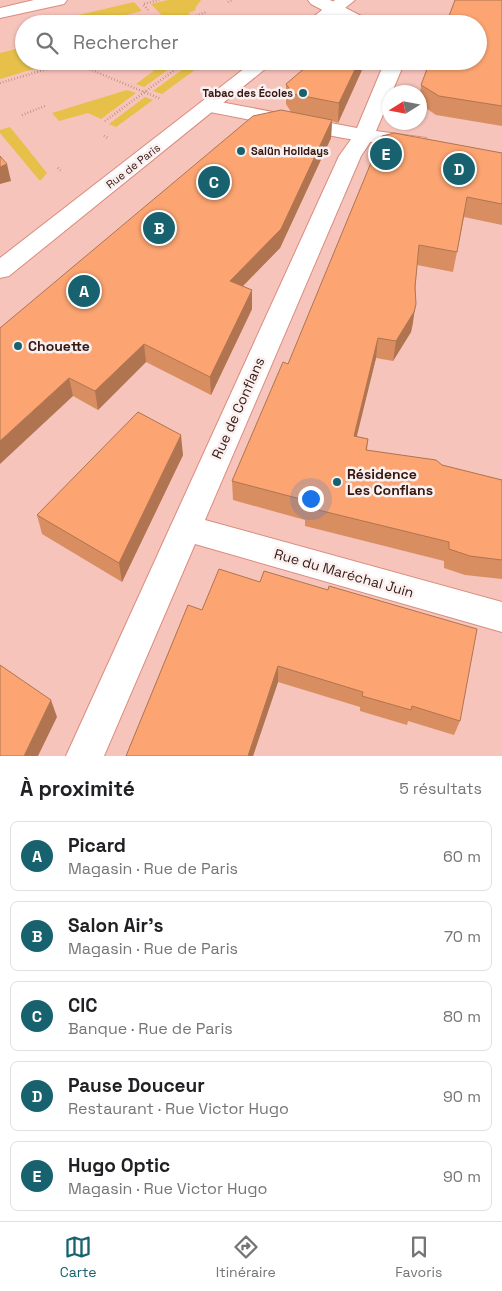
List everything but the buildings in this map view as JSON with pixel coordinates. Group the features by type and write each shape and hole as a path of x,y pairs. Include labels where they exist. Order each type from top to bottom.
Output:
{"street":[{"path":"0,13 58,0"},
{"path":"317,0 340,4 353,15"},
{"path":"325,15 340,4"},
{"name":"Rue de Paris","path":"0,270 255,70"},
{"name":"Rue de Conflans","path":"85,756 350,156 364,136 391,70"},
{"path":"210,106 364,136 442,148"},
{"name":"Rue du Maréchal Juin","path":"185,528 502,617"}],"path":[{"path":"148,10 143,4 159,0"},
{"path":"228,2 232,0"},
{"path":"198,15 206,12"},
{"path":"0,83 44,70"},
{"path":"91,70 161,99"},
{"path":"105,121 175,70"},
{"path":"22,114 46,106"},
{"path":"104,136 108,138"},
{"path":"58,168 61,171"}],"shaded area":[{"path":"168,0 201,0 195,8 196,10 188,13 190,15 161,15 151,4"},
{"path":"134,2 142,11 126,15 79,15"},
{"path":"15,49 15,70 30,70 0,79 0,53"},
{"path":"155,70 168,70 144,87 136,84"},
{"path":"182,70 195,70 162,94 153,91"},
{"path":"127,90 136,93 101,119 88,113 59,121 52,113"},
{"path":"145,97 153,100 116,127 109,124"},
{"path":"10,127 47,173 40,181 0,133 0,130"}],"place":[{"name":"Tabac des Écoles","path":"303,93"},
{"name":"Salün Holidays","path":"241,151"},
{"name":"Hugo Optic","path":"386,154"},
{"name":"Pause Douceur","path":"459,169"},
{"name":"CIC","path":"214,182"},
{"name":"Salon Air's","path":"159,228"},
{"name":"Picard","path":"84,291"},
{"name":"Chouette","path":"18,346"},
{"name":"Résidence Les Conflans","path":"337,482"}]}
